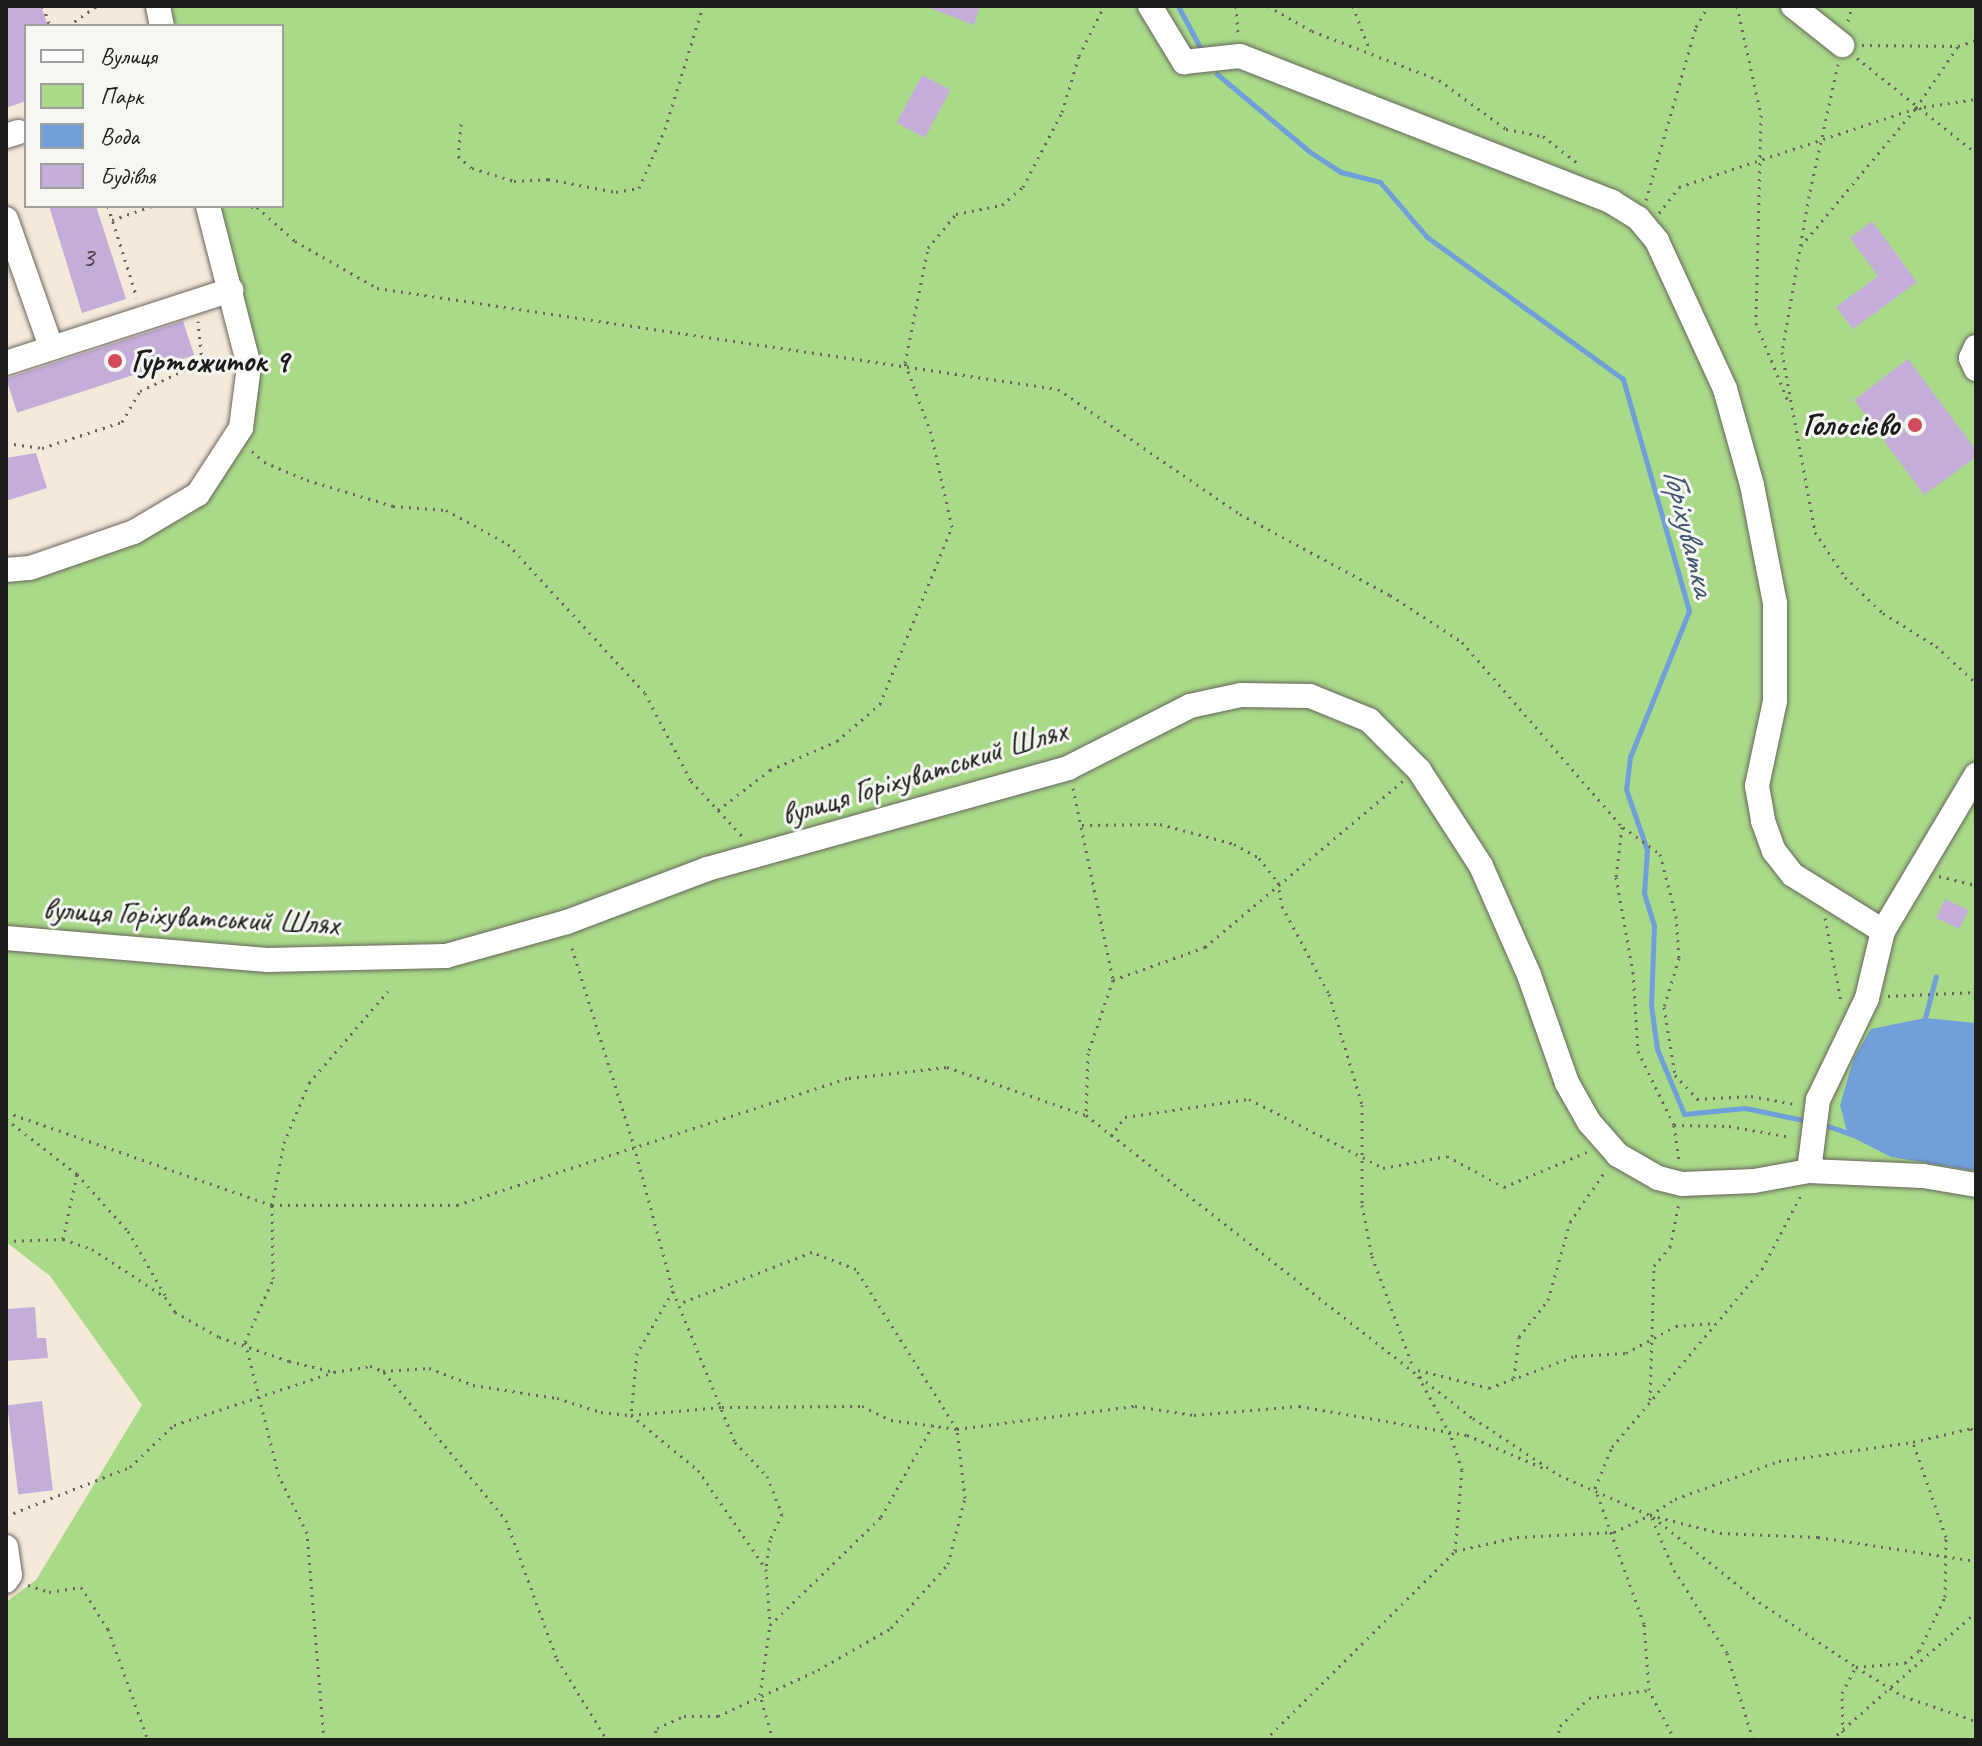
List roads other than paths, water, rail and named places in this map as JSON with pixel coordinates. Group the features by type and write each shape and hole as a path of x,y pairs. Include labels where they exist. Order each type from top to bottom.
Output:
{"street":[{"path":"1150,6 1184,62 1240,56 1612,202 1642,223 1677,278 1712,353 1752,485 1775,603 1777,670 1768,748 1757,786 1774,851 1793,875 1883,931"},
{"path":"1793,6 1842,45"},
{"path":"6,570 30,568 147,524 198,494 236,436 249,366 209,208"},
{"path":"6,219 51,347"},
{"path":"6,363 231,290"},
{"path":"1976,347 1971,358 1976,369"},
{"name":"вулиця Горіхуватський Шлях","path":"6,938 267,960 446,956 567,922 707,869 1068,768 1190,706 1241,695 1310,696 1369,720 1419,770 1481,866 1529,975 1567,1083 1589,1122 1618,1155 1681,1192 1809,1171 1923,1176 1976,1185"},
{"path":"1809,1171 1823,1089 1867,998 1883,931 1976,775"},
{"path":"6,1547 13,1582"}],"water":[{"path":"1925,1018 1976,1023 1976,1171 1891,1157 1848,1135 1840,1105 1854,1058 1871,1029"}],"waterway":[{"name":"Горіхуватка","path":"1178,6 1202,51"},
{"name":"Горіхуватка","path":"1217,74 1310,152 1341,172 1380,182 1427,237 1623,379 1689,611 1630,757 1626,789 1647,850 1644,893 1654,925 1651,1005 1657,1049 1684,1114 1745,1108 1808,1121"},
{"path":"1925,1018 1936,976"},
{"name":"Горіхуватка","path":"1822,1124 1854,1135"}],"place":[{"name":"Гуртожиток 9","path":"115,361"},
{"name":"Голосієво","path":"1915,425"}]}
